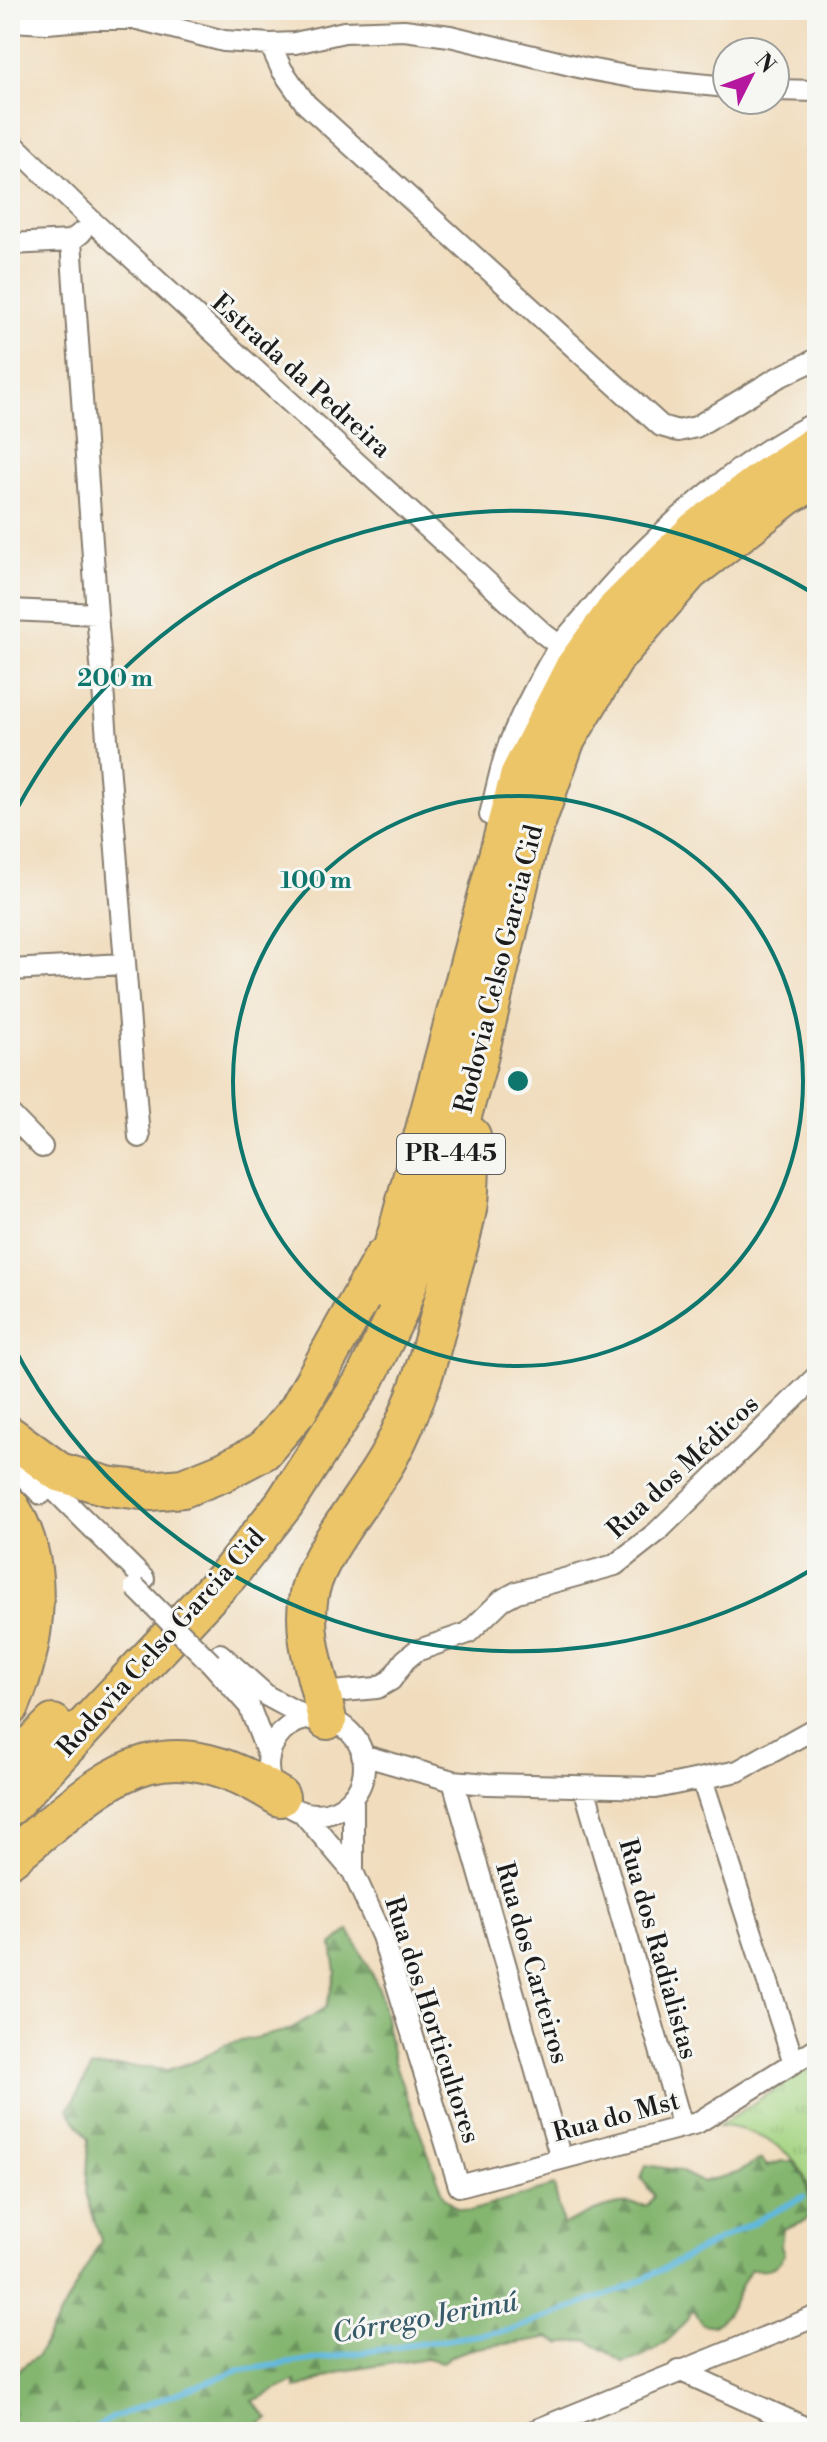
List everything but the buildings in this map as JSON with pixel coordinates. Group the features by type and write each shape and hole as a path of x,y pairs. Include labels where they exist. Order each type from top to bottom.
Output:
{"highway":[{"name":"Rodovia Celso Garcia Cid","path":"10,1767 118,1658 211,1557 313,1424 348,1365 382,1282 398,1231 520,774 574,668 617,609 696,530 817,444"},
{"name":"Rodovia Celso Garcia Cid","path":"10,1806 229,1574 284,1504 365,1379 398,1312 444,1178 476,1067 528,845 565,741 616,656 689,572 788,495 817,479"},
{"path":"320,1710 307,1620 310,1592 319,1569 388,1458 432,1353 468,1206 476,1067"},
{"path":"10,1436 59,1472 107,1486 150,1491 183,1488 263,1451 298,1410 398,1231"},
{"path":"10,1507 25,1535 33,1599 30,1649 10,1706"},
{"path":"10,1858 99,1787 147,1762 170,1759 199,1762 254,1781 291,1805"}],"street":[{"path":"10,21 47,23 138,19 224,41 270,44 320,39 344,32 416,31 450,36 583,68 711,85"},
{"path":"270,44 282,70 306,104 661,426 678,431 696,427 777,378 817,359"},
{"path":"791,90 817,91"},
{"name":"Estrada da Pedreira","path":"10,141 94,223 560,646"},
{"path":"10,244 71,241 94,223"},
{"path":"71,241 139,1137"},
{"path":"468,965 458,943 505,753 560,646 604,592 692,508 744,467 795,432 817,422"},
{"path":"10,610 97,614"},
{"path":"10,970 124,964"},
{"path":"10,1114 42,1147"},
{"name":"Rua dos Médicos","path":"320,1710 391,1680 405,1660 416,1651 468,1633 509,1596 615,1565 657,1532 817,1376"},
{"path":"10,1446 216,1659 267,1696 320,1710 351,1734 362,1755 362,1778 353,1796 330,1812 316,1814 291,1805 270,1779 269,1758 249,1706 216,1659"},
{"path":"10,1463 140,1583"},
{"path":"269,1758 279,1736 320,1710"},
{"path":"362,1755 453,1781 655,1788 738,1771 815,1734"},
{"path":"702,1779 794,2063"},
{"name":"Rua dos Carteiros","path":"453,1781 561,2159"},
{"name":"Rua dos Radialistas","path":"584,1787 682,2126"},
{"name":"Rua dos Horticultores","path":"353,1796 353,1872"},
{"name":"Rua dos Horticultores","path":"291,1805 353,1872 382,1936 459,2186"},
{"name":"Rua do Mst","path":"459,2186 697,2123 817,2048"},
{"path":"531,2432 817,2316"},
{"path":"679,2370 815,2432"}],"green space":[{"path":"349,1930 379,1988 394,2062 445,2198 457,2208 470,2211 554,2186 563,2225 615,2205 647,2206 654,2196 641,2178 646,2165 678,2170 702,2182 737,2173 761,2159 767,2166 793,2161 804,2177 814,2213 804,2221 783,2229 781,2245 784,2254 781,2260 770,2268 751,2269 731,2307 714,2326 703,2324 693,2310 664,2343 624,2363 588,2340 561,2344 548,2337 480,2347 442,2362 427,2358 344,2371 295,2389 295,2381 253,2401 269,2419 245,2432 10,2432 10,2376 37,2356 101,2241 86,2193 89,2139 68,2110 92,2068 129,2066 168,2070 198,2060 224,2045 289,2030 326,2007 336,1972 332,1945"},
{"path":"817,2064 814,2213 804,2175 786,2153 753,2134 719,2126"}],"waterway":[{"name":"Córrego Jerimú","path":"87,2432 114,2417 236,2371 512,2330 626,2288 803,2197"}]}
